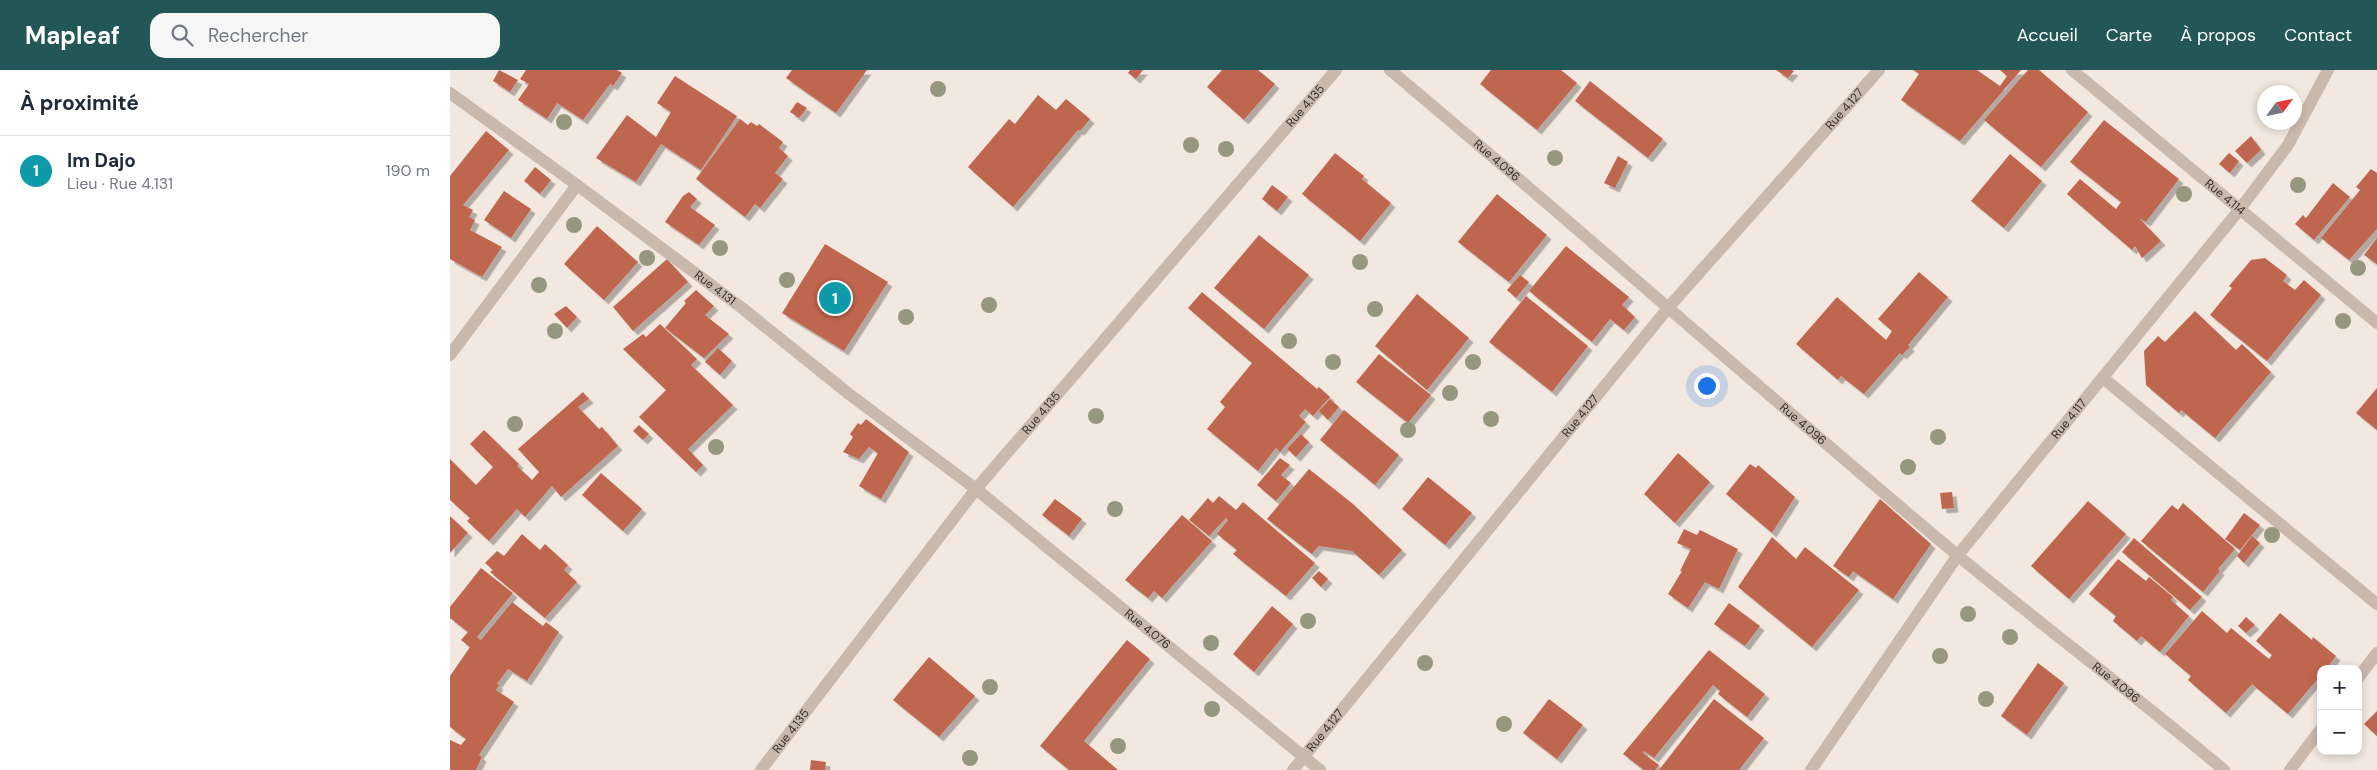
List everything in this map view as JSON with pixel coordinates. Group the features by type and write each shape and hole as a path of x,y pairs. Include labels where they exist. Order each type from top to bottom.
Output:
{"street":[{"name":"Rue 4.135","path":"761,770 976,489 1336,70"},
{"name":"Rue 4.096","path":"1390,70 1958,555 2151,709 2224,770"},
{"name":"Rue 4.127","path":"1293,770 1668,308 1879,70"},
{"name":"Rue 4.114","path":"2072,70 2377,323"},
{"name":"Rue 4.117","path":"1811,770 1958,555 2240,209 2288,145 2328,70"},
{"name":"Rue 4.131","path":"450,93 577,185 976,489"},
{"path":"450,355 577,185"},
{"path":"2103,378 2377,604"},
{"name":"Rue 4.076","path":"976,489 1320,770"},
{"path":"2362,673 2377,653"},
{"path":"2290,770 2317,734"}],"building":[{"path":"499,70 518,80 510,92 493,81"},
{"path":"526,70 617,70 622,73 613,86 610,84 583,120 557,103 547,119 518,100 529,84 520,79"},
{"path":"792,70 867,70 836,113 786,78"},
{"path":"1130,70 1143,70 1136,79 1128,73"},
{"path":"1222,70 1258,70 1275,84 1244,120 1207,87"},
{"path":"1491,70 1561,70 1577,83 1537,130 1480,84"},
{"path":"1776,70 1792,70 1794,71 1788,78"},
{"path":"1913,70 1977,70 2000,86 2007,76 2000,70 2021,70 1960,141 1901,100 1919,74"},
{"path":"2028,70 2039,70 2088,112 2041,167 1984,120"},
{"path":"675,76 737,116 701,170 661,144 636,182 596,158 627,115 656,137 671,112 657,103"},
{"path":"1590,81 1663,139 1648,158 1575,101"},
{"path":"1038,95 1056,110 1066,99 1090,119 1080,131 1078,130 1013,207 968,167 1009,119 1015,124"},
{"path":"797,102 807,108 799,118 790,112"},
{"path":"740,119 748,125 751,122 757,126 759,124 783,142 779,148 788,156 775,173 783,179 760,208 755,204 745,217 696,179"},
{"path":"2104,120 2179,179 2146,222 2139,218 2161,241 2142,258 2135,246 2132,250 2067,194 2080,179 2116,209 2121,202 2070,162"},
{"path":"486,131 509,150 463,205 473,210 469,217 475,220 470,230 502,247 482,277 450,259 450,176"},
{"path":"2251,136 2261,150 2247,163 2235,151"},
{"path":"1335,153 1364,176 1362,179 1391,203 1360,241 1302,194"},
{"path":"2229,153 2239,161 2230,173 2219,164"},
{"path":"2010,154 2042,181 2004,228 1971,201"},
{"path":"1618,156 1628,162 1615,188 1604,183"},
{"path":"535,167 551,180 540,194 524,181"},
{"path":"2371,169 2377,173 2377,229 2349,260 2321,238 2360,190 2356,187"},
{"path":"2333,183 2350,197 2314,240 2295,224 2303,215 2306,218"},
{"path":"1272,185 1288,197 1277,211 1262,199"},
{"path":"504,191 531,209 511,238 484,220"},
{"path":"689,192 697,199 690,207 715,225 699,245 665,222 683,196"},
{"path":"1497,194 1547,235 1509,282 1458,242"},
{"path":"597,226 638,262 604,300 564,264"},
{"path":"1259,235 1309,275 1264,329 1214,288"},
{"path":"2377,238 2377,264 2364,255"},
{"path":"825,244 888,282 844,351 782,313"},
{"path":"1566,246 1629,297 1622,305 1635,317 1624,330 1610,319 1592,342 1529,291"},
{"path":"2265,258 2287,275 2283,281 2295,290 2304,280 2321,295 2267,361 2210,315 2232,288 2229,286 2251,260"},
{"path":"667,259 688,282 633,331 613,307"},
{"path":"1919,272 1948,297 1908,345 1910,347 1902,355 1900,353 1864,394 1841,376 1838,380 1796,344 1837,297 1886,340 1892,331 1878,319"},
{"path":"1520,275 1529,282 1516,298 1507,290"},
{"path":"696,290 714,306 705,315 729,334 704,358 665,328 686,303 684,301"},
{"path":"1202,292 1317,389 1319,387 1330,397 1313,416 1305,409 1299,416 1306,422 1280,452 1276,448 1258,471 1207,429 1225,407 1220,402 1252,363 1188,308"},
{"path":"1417,294 1469,338 1427,390 1375,346"},
{"path":"1526,296 1588,346 1552,392 1489,342"},
{"path":"566,306 577,317 567,328 554,314"},
{"path":"2195,311 2236,350 2242,344 2271,372 2215,438 2181,410 2179,413 2146,385 2144,351 2158,336 2165,342"},
{"path":"660,324 697,359 691,365 733,405 688,449 703,465 696,472 639,417 666,390 623,349 643,334 646,337"},
{"path":"718,348 732,361 720,375 705,362"},
{"path":"1379,354 1431,395 1408,423 1356,382"},
{"path":"2377,388 2377,430 2356,413"},
{"path":"583,392 589,399 578,407 599,429 602,427 618,446 561,497 552,486 525,517 517,509 489,541 467,521 470,518 450,500 450,459 476,485 493,467 470,444 484,430 519,464 517,466 532,480 539,472 518,449"},
{"path":"1330,399 1339,407 1328,420 1319,411"},
{"path":"1344,410 1399,455 1375,485 1320,440"},
{"path":"866,419 909,452 881,499 859,486 878,453 869,447 859,459 843,452 853,437 850,434 858,423 861,425"},
{"path":"639,425 649,434 643,440 633,431"},
{"path":"1301,434 1309,442 1296,457 1287,449"},
{"path":"1678,453 1710,482 1675,523 1644,494"},
{"path":"1280,458 1290,465 1281,475 1291,483 1276,501 1257,485"},
{"path":"1750,464 1756,468 1758,465 1795,497 1772,533 1726,494"},
{"path":"1309,469 1353,504 1402,550 1379,575 1352,551 1319,546 1312,554 1267,519"},
{"path":"601,473 642,509 623,531 582,495"},
{"path":"1428,477 1472,513 1445,545 1402,509"},
{"path":"1952,492 1954,508 1942,509 1940,493"},
{"path":"1219,496 1236,510 1243,502 1315,563 1286,596 1233,554 1237,550 1217,534 1228,520 1226,518 1209,536 1189,520 1208,498 1213,503"},
{"path":"1055,499 1082,519 1069,536 1042,515"},
{"path":"1880,499 1931,544 1893,599 1853,571 1849,577 1833,566"},
{"path":"2088,501 2126,534 2069,599 2031,566"},
{"path":"2183,503 2235,549 2218,569 2220,571 2203,592 2141,541 2172,505 2178,510"},
{"path":"2244,513 2260,525 2240,550 2225,539"},
{"path":"1182,515 1212,541 1162,598 1154,591 1148,598 1125,580"},
{"path":"450,516 468,533 450,553"},
{"path":"1684,529 1697,535 1700,530 1738,549 1719,589 1705,582 1688,608 1668,594 1682,571 1680,571 1691,549 1677,543"},
{"path":"522,534 540,550 545,544 568,565 564,570 577,582 545,618 490,572 493,570 485,563 497,551 504,556"},
{"path":"2252,536 2260,543 2244,563 2237,556"},
{"path":"1772,537 1796,559 1805,547 1859,590 1812,647 1738,587"},
{"path":"2134,538 2202,597 2190,610 2122,552"},
{"path":"2118,559 2146,581 2149,577 2173,597 2171,600 2189,616 2160,652 2141,636 2137,641 2113,621 2116,616 2089,594"},
{"path":"481,568 513,593 477,637 481,640 512,602 543,626 546,622 559,632 527,681 508,669 497,684 499,685 496,690 514,702 479,755 482,757 476,770 450,770 450,740 461,745 466,739 450,727 450,676 470,647 461,640 468,632 450,618 450,607"},
{"path":"1319,571 1328,579 1321,587 1312,578"},
{"path":"1729,603 1760,626 1745,646 1714,624"},
{"path":"1272,606 1293,624 1254,672 1233,654"},
{"path":"2202,611 2227,633 2231,628 2269,659 2272,655 2256,641 2280,613 2312,640 2313,637 2336,656 2329,665 2317,665 2317,680 2288,714 2252,684 2226,713 2188,680 2191,676 2165,654"},
{"path":"2246,617 2255,625 2246,633 2238,626"},
{"path":"1127,640 1150,659 1084,741 1118,770 1069,770 1040,746"},
{"path":"1709,650 1765,694 1747,717 1718,694 1720,691 1713,685 1654,758 1644,751 1643,753 1659,765 1655,770 1644,770 1623,754"},
{"path":"929,657 975,696 939,737 893,700"},
{"path":"2038,663 2064,683 2027,735 2001,716"},
{"path":"1549,699 1583,725 1557,759 1523,733"},
{"path":"1714,699 1764,738 1739,770 1659,770"},
{"path":"2377,711 2377,736 2364,724"},
{"path":"811,760 826,762 825,770 810,770"}],"place":[{"name":"Im Dajo","path":"835,298"}]}
